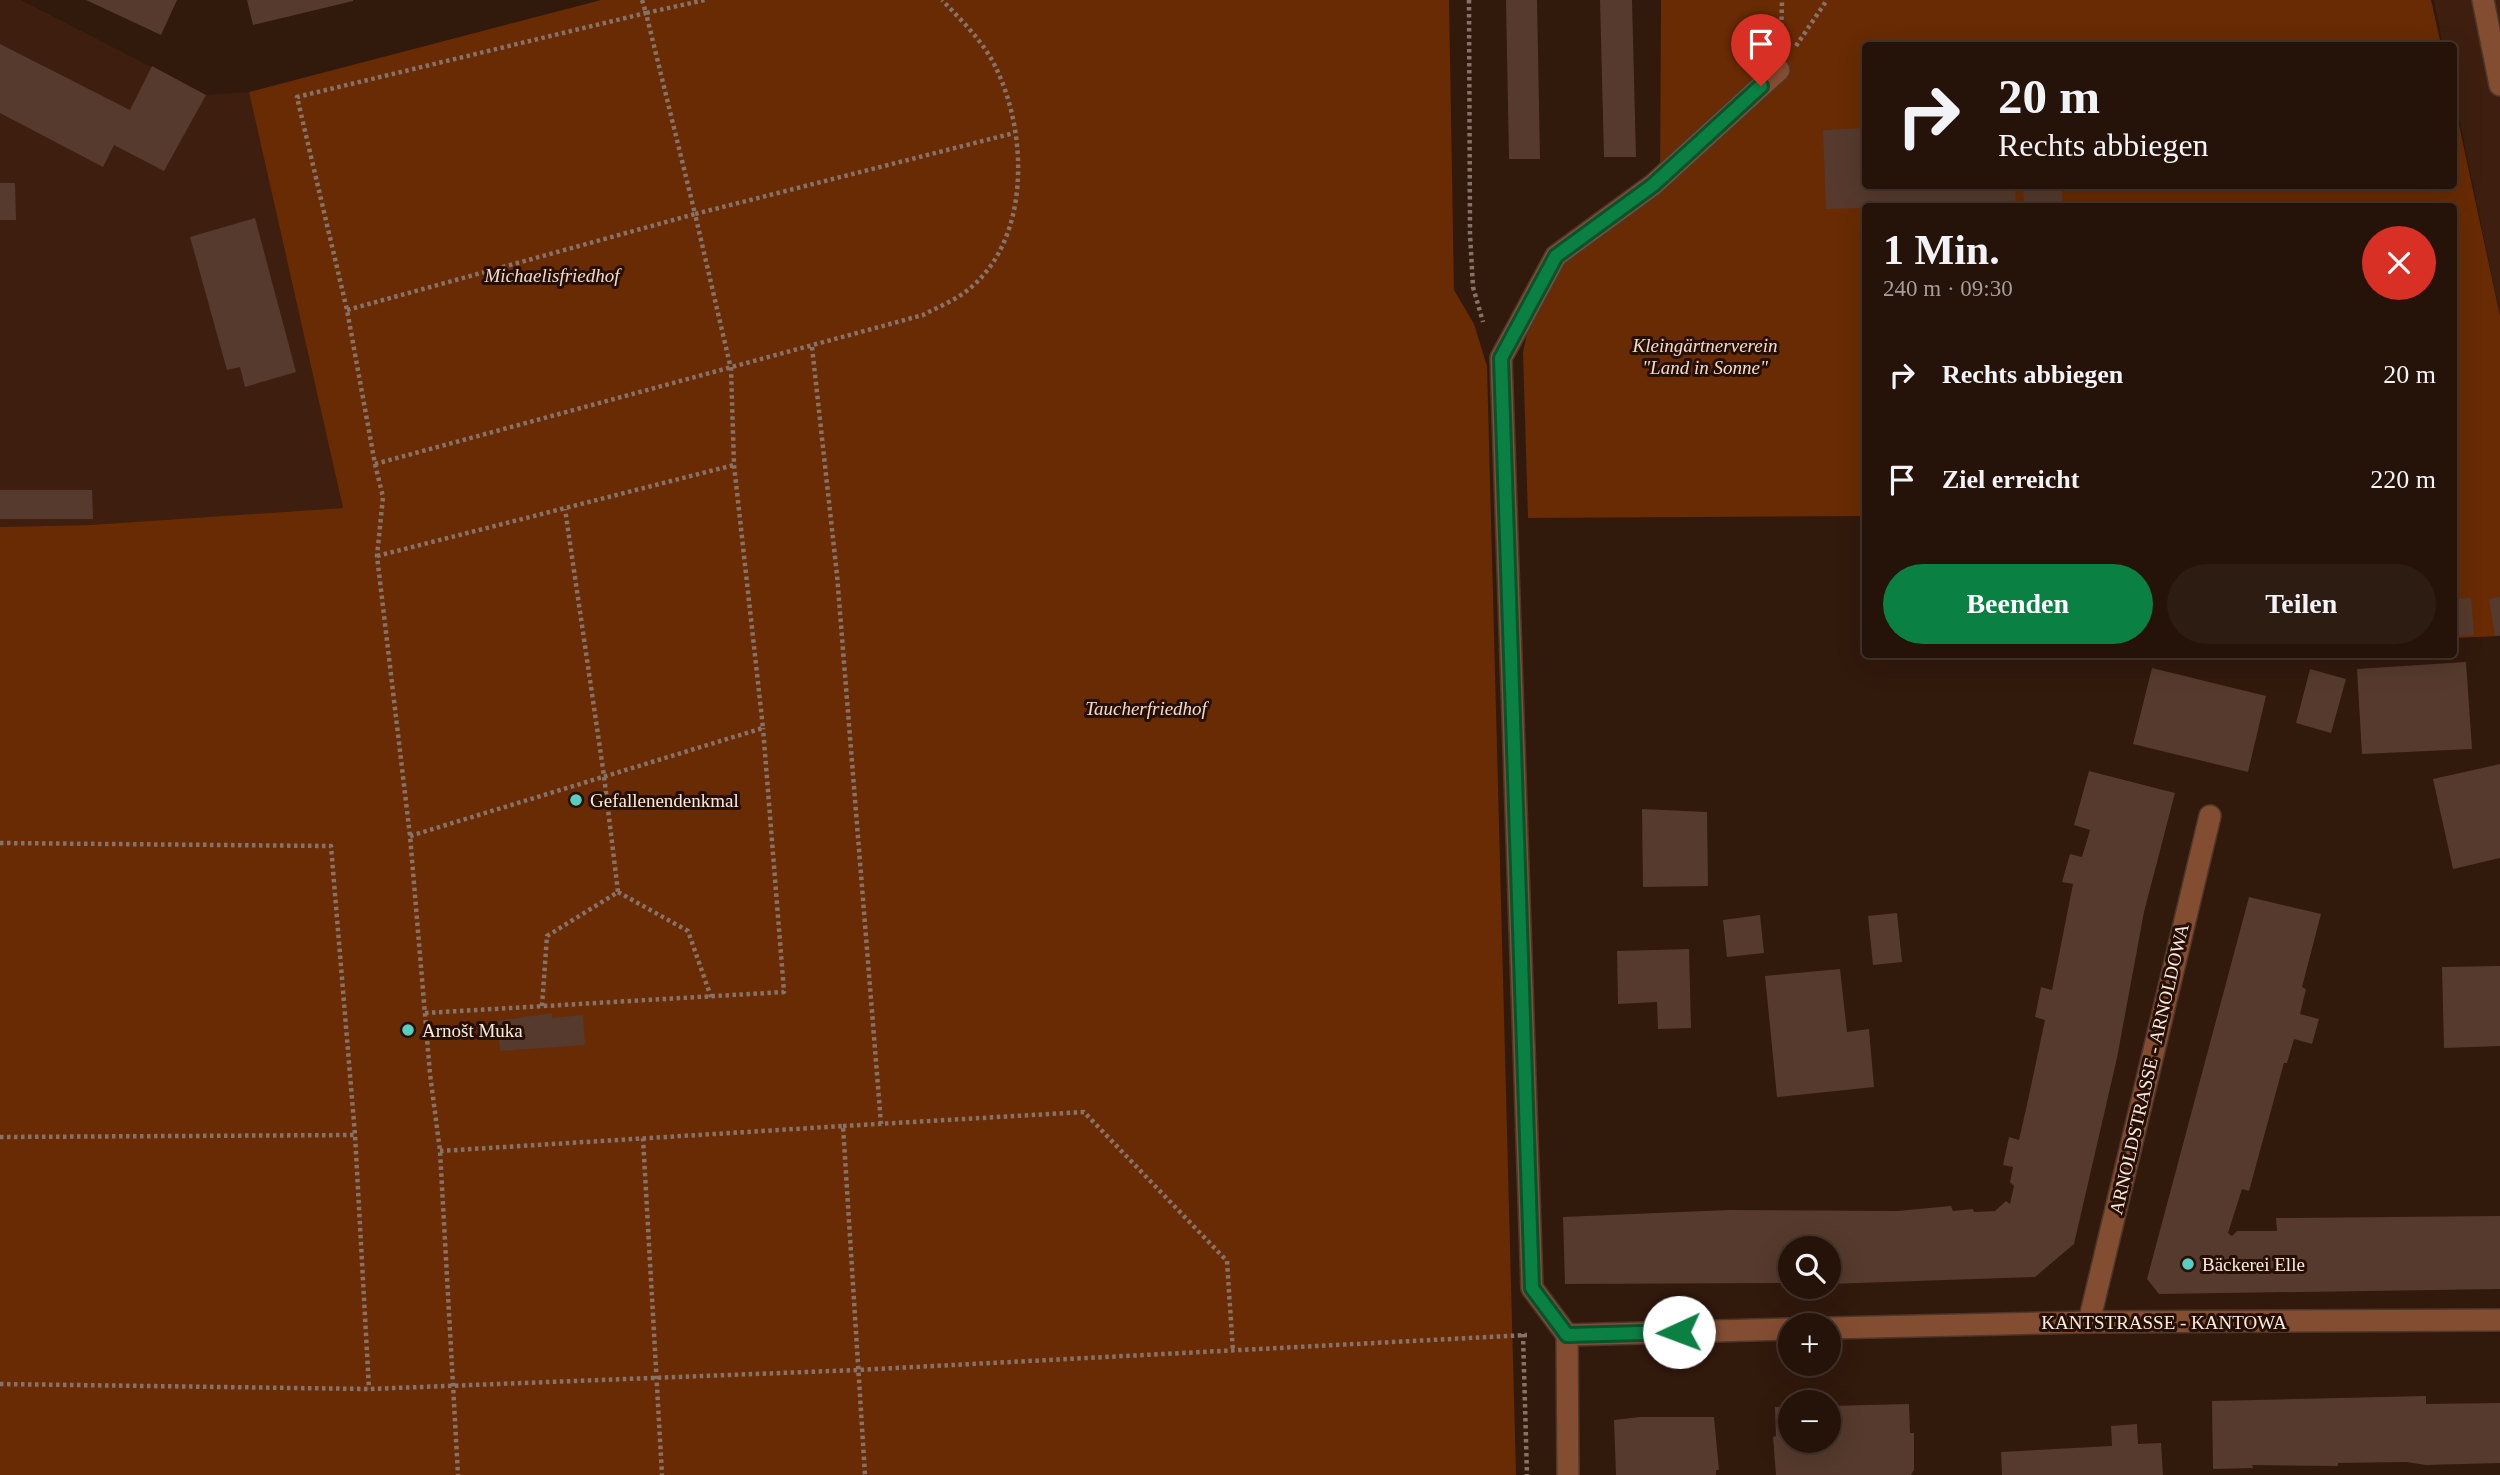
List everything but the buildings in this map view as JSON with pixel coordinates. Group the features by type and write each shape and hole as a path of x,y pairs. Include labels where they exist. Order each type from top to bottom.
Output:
{"street":[{"path":"2483,0 2500,85"},
{"path":"1568,1475 1567,1335 1532,1288 1501,358 1556,256 1653,185 1780,69"},
{"name":"ARNOLDSTRASSE - ARNOLDOWA","path":"2089,1322 2210,816"},
{"name":"KANTSTRASSE - KANTOWA","path":"1841,1328 2089,1322 2500,1320"},
{"path":"1567,1335 1778,1329"}],"path":[{"path":"425,1013 784,992 763,728 734,466 731,369 642,0"},
{"path":"458,1475 440,1151 410,836 377,555 383,497 347,310 297,97 705,0"},
{"path":"375,464 923,315 969,290 1002,247 1018,197 1014,133 1009,97 994,63 967,26 942,0"},
{"path":"1469,0 1470,233 1473,287 1483,322 1501,358"},
{"path":"1780,69 1782,0"},
{"path":"1780,69 1827,0"},
{"path":"347,310 695,214 1014,133"},
{"path":"812,346 838,589 881,1124"},
{"path":"377,555 734,466"},
{"path":"565,509 618,892"},
{"path":"410,836 763,728"},
{"path":"0,843 331,846 355,1135 369,1389"},
{"path":"618,892 688,932 711,996"},
{"path":"542,1006 547,936 618,892"},
{"path":"440,1151 1084,1112 1227,1261 1233,1352"},
{"path":"843,1126 865,1475"},
{"path":"0,1137 355,1135"},
{"path":"643,1138 654,1377 662,1475"},
{"path":"1523,1335 1527,1475"},
{"path":"0,1384 369,1389 857,1370 1523,1335 1567,1335"}],"shaded area":[{"path":"0,0 21,0 206,95 249,92 343,508 90,525 0,527"},
{"path":"2434,0 2500,0 2500,314 2457,108 2457,42 2442,42"}],"green space":[{"name":"Taucherfriedhof","path":"601,0 1449,0 1454,290 1474,324 1487,366 1516,1475 0,1475 0,527 90,525 343,508 249,92"},
{"name":"Kleingärtnerverein \"Land in Sonne\"","path":"1661,0 2431,0 2440,42 1862,42 1862,189 2457,189 2457,116 2500,316 2500,636 2457,638 2457,203 1862,203 1862,516 1528,518 1523,352 1530,319 1562,260 1660,194"}],"place":[{"name":"Gefallenendenkmal","path":"576,800"},
{"name":"Arnošt Muka","path":"408,1030"},
{"name":"Bäckerei Elle","path":"2188,1264"}],"route":[{"path":"1679,1332 1567,1335 1532,1288 1501,358 1556,256 1653,185 1761,86"}],"park label":[{"name":"Michaelisfriedhof","path":"552,275"}]}
